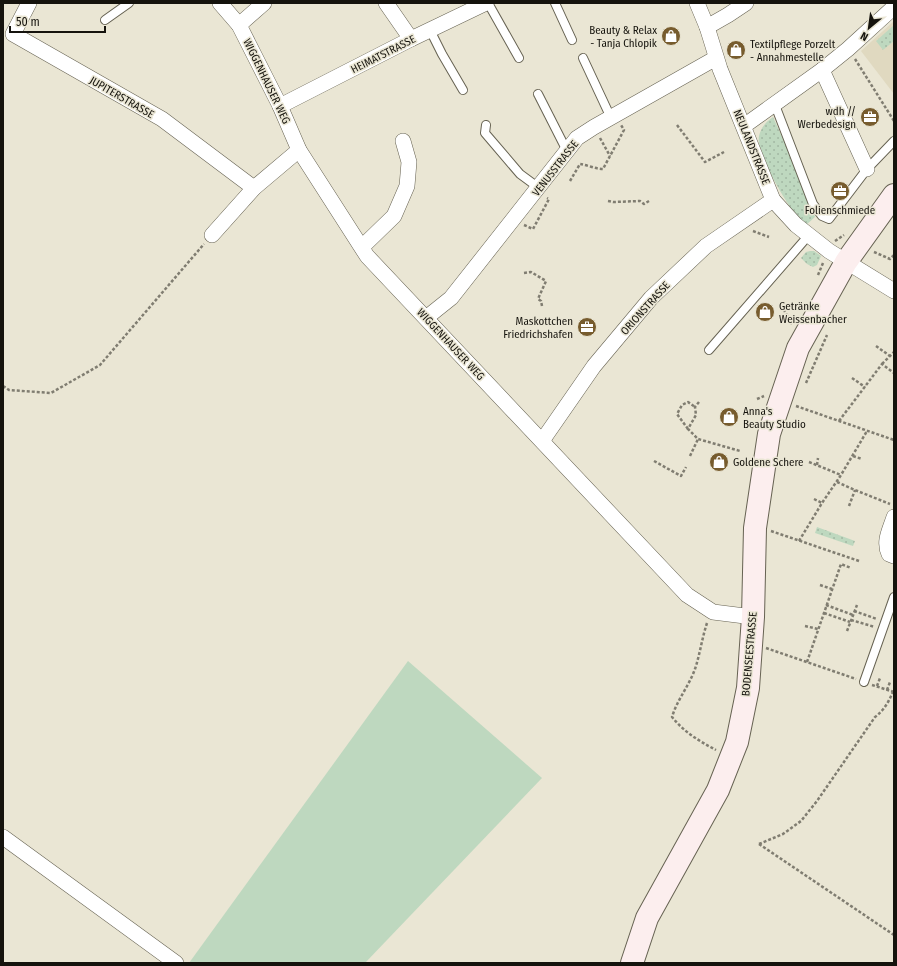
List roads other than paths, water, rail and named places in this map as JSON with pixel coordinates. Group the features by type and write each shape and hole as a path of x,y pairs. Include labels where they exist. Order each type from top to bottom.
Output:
{"main road":[{"name":"BODENSEESTRASSE","path":"632,963 647,918 718,790 737,742 748,688 753,617 755,528 769,434 796,338 846,262 894,195"}],"street":[{"name":"JUPITERSTRASSE","path":"28,3 13,34 162,119 254,188"},
{"name":"WIGGENHAUSER WEG","path":"220,3 239,25 280,106 299,150 368,256 687,595 713,612 753,617"},
{"path":"239,25 264,3"},
{"path":"386,3 411,39"},
{"name":"HEIMATSTRASSE","path":"280,106 411,39 487,3"},
{"name":"NEULANDSTRASSE","path":"697,3 707,27 716,58 773,200 796,225 829,251 894,291"},
{"path":"707,27 746,3"},
{"path":"744,126 822,70 848,49 894,6"},
{"name":"VENUSSTRASSE","path":"426,318 451,298 577,138 716,58"},
{"path":"822,70 867,169"},
{"path":"362,247 394,216 407,186 409,162 403,141"},
{"path":"212,235 254,188 299,150"},
{"name":"ORIONSTRASSE","path":"542,441 594,366 651,298 706,246 773,200"},
{"path":"894,517 886,541 886,547 889,554 894,556"},
{"path":"3,837 176,963"}],"lane":[{"path":"105,20 129,3"},
{"path":"487,3 519,58"},
{"path":"555,3 572,40"},
{"path":"430,30 442,54 464,90"},
{"path":"583,58 613,116"},
{"path":"538,94 567,150"},
{"path":"775,105 812,204 822,216 829,219 867,169 894,141"},
{"path":"486,125 486,134 520,174 539,188"},
{"path":"709,350 809,235"},
{"path":"864,682 894,597"}],"place":[{"name":"Beauty & Relax - Tanja Chlopik","path":"671,36"},
{"name":"Textilpflege Porzelt - Annahmestelle","path":"736,50"},
{"name":"wdh // Werbedesign","path":"870,117"},
{"name":"Folienschmiede","path":"840,191"},
{"name":"Getränke Weissenbacher","path":"765,312"},
{"name":"Maskottchen Friedrichshafen","path":"587,327"},
{"name":"Anna's Beauty Studio","path":"729,417"},
{"name":"Goldene Schere","path":"719,462"}]}
